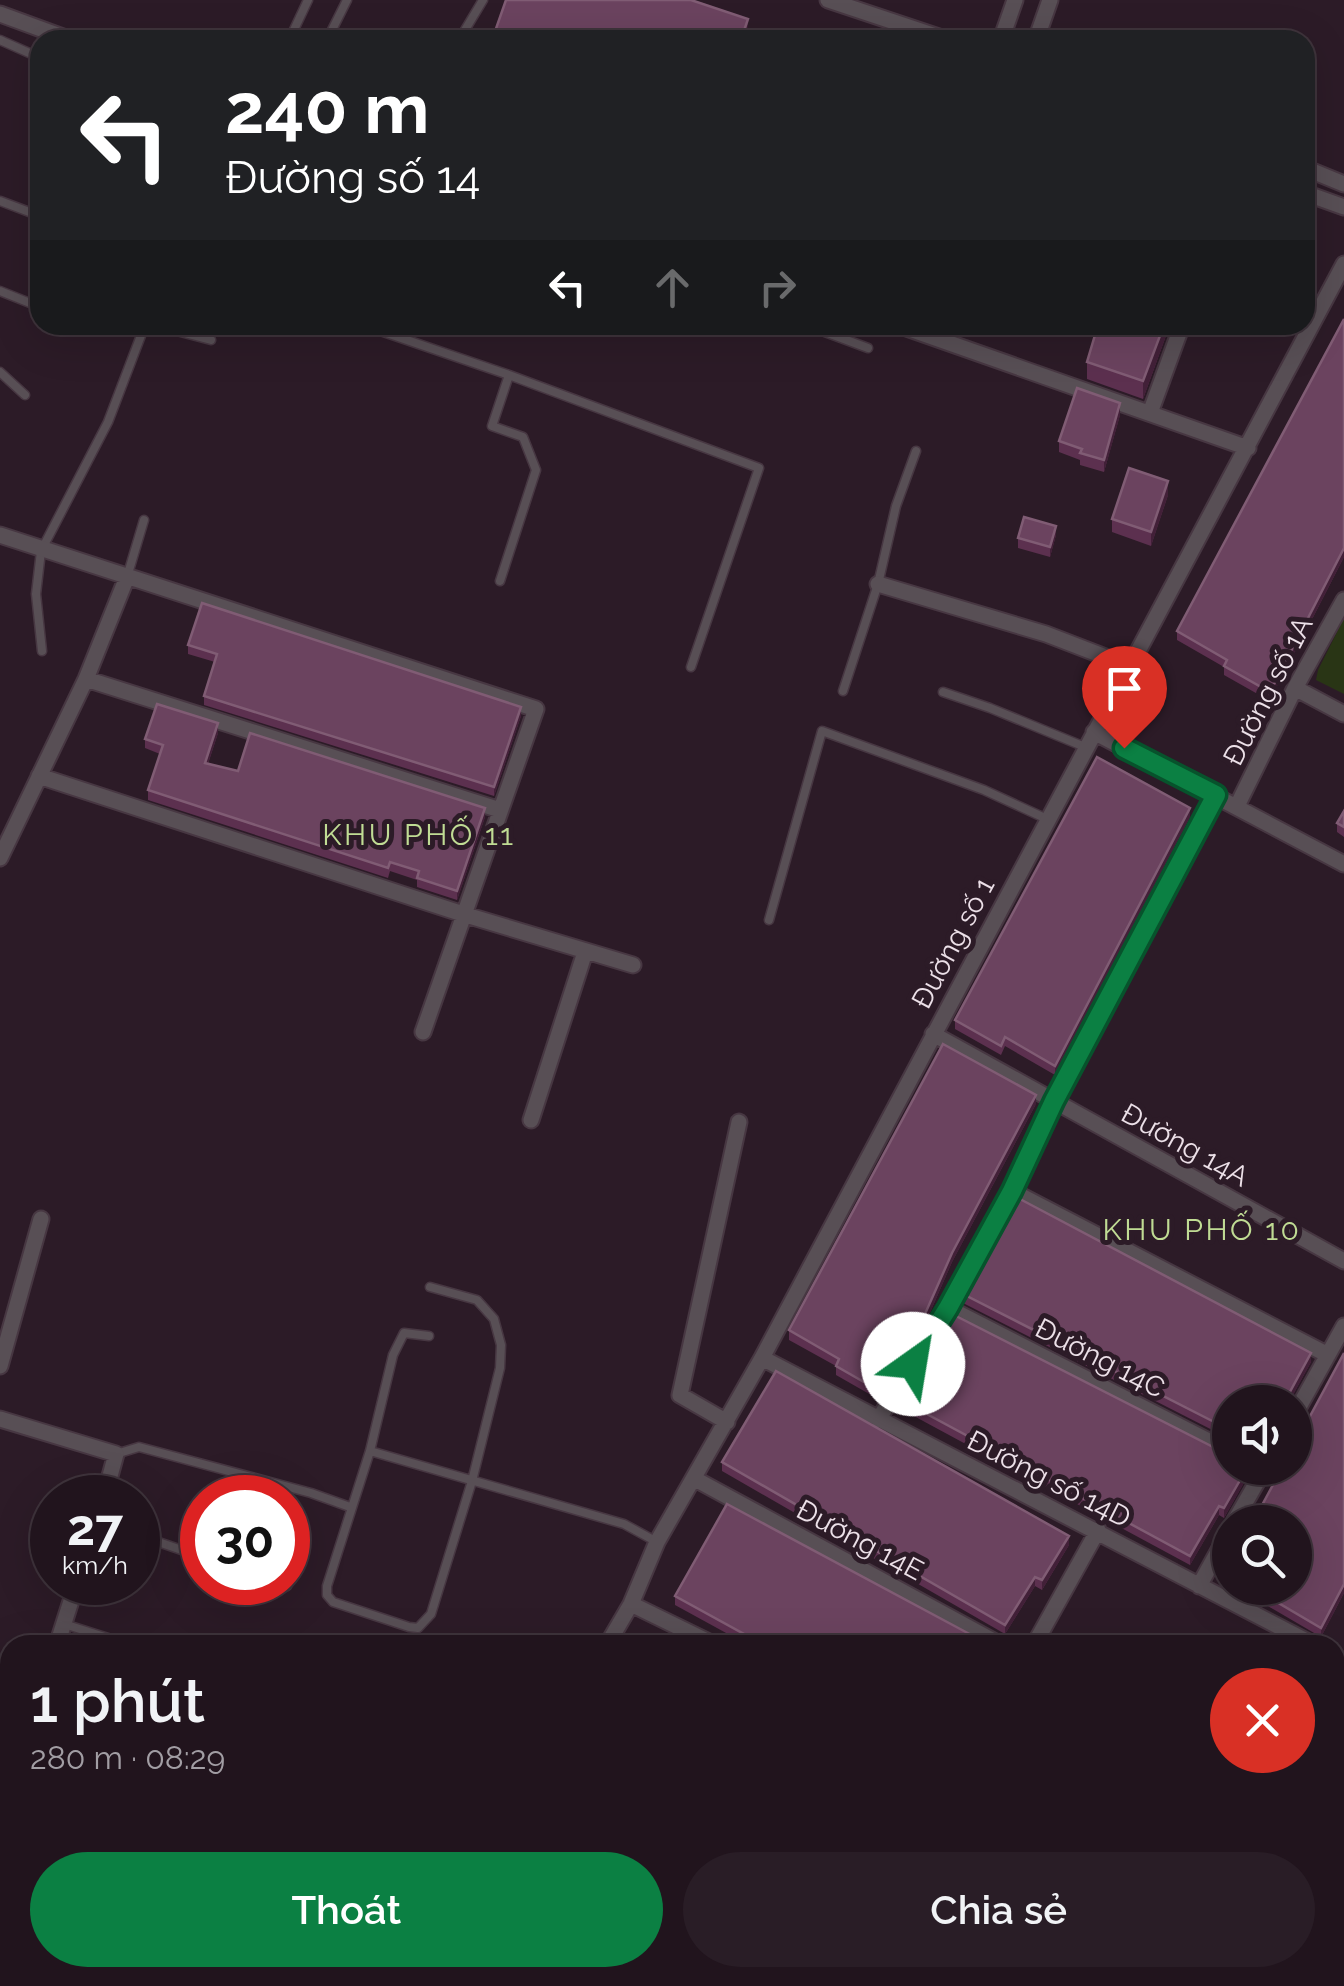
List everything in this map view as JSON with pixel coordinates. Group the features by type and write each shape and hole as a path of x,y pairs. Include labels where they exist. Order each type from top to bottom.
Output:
{"street":[{"path":"829,0 918,30"},
{"path":"1004,30 1015,0"},
{"path":"1040,30 1050,0"},
{"path":"0,14 43,30"},
{"path":"1315,172 1344,184"},
{"path":"1315,197 1344,207"},
{"name":"Đường số 1","path":"1315,320 1344,264"},
{"path":"927,335 1248,448"},
{"path":"1150,413 1178,335"},
{"name":"Đường số 1","path":"617,1635 657,1542 762,1358 1307,335"},
{"path":"0,535 536,709 423,1032"},
{"path":"0,858 86,679 127,577"},
{"path":"878,584 1046,634 1129,666"},
{"name":"Đường số 1A","path":"1237,806 1295,688 1343,604"},
{"path":"86,679 500,810"},
{"path":"1295,688 1344,714"},
{"path":"1094,732 1344,864"},
{"path":"39,776 633,965"},
{"name":"Đường số 1A","path":"878,1420 948,1308 1012,1191 1054,1101 1216,795"},
{"path":"531,1120 585,952"},
{"name":"Đường 14A","path":"934,1034 1344,1261"},
{"path":"727,1422 680,1395 739,1122"},
{"path":"1012,1191 1328,1355"},
{"path":"0,1366 41,1219"},
{"name":"Đường 14C","path":"948,1308 1212,1443"},
{"path":"1311,1385 1344,1326"},
{"name":"Đường số 14D","path":"762,1358 1294,1635"},
{"path":"0,1419 116,1454 110,1475"},
{"name":"Đường 14E","path":"695,1479 983,1635"},
{"path":"1040,1635 1098,1530"},
{"path":"1198,1586 1212,1562"},
{"path":"631,1604 695,1635"},
{"path":"60,1635 70,1605"}],"lane":[{"path":"294,30 308,0"},
{"path":"332,30 347,0"},
{"path":"465,30 482,0"},
{"path":"0,40 30,53"},
{"path":"0,201 30,212"},
{"path":"0,292 30,303"},
{"path":"42,651 36,594 41,551 108,422 141,335"},
{"path":"192,335 211,340"},
{"path":"392,335 759,468 691,667"},
{"path":"833,335 868,348"},
{"path":"1,373 26,395"},
{"path":"500,581 536,470 523,437 492,426 509,375"},
{"path":"843,691 878,584 896,506 916,451"},
{"path":"127,577 144,520"},
{"path":"943,692 1085,748"},
{"path":"769,920 822,731 984,790 1047,819"},
{"path":"429,1336 404,1334 392,1355 370,1451 327,1595 343,1606 418,1628 432,1614 472,1481 500,1368 501,1345 494,1319 477,1300 430,1287"},
{"path":"116,1454 140,1447 311,1493 350,1508"},
{"path":"370,1451 624,1524 657,1542"},
{"path":"64,1624 99,1635"}],"green space":[{"path":"1344,618 1344,694 1316,680"}],"building":[{"path":"506,0 691,0 748,19 744,30 496,30"},
{"path":"1344,319 1344,548 1270,692 1224,666 1227,660 1177,631"},
{"path":"1095,335 1160,335 1143,381 1087,362"},
{"path":"1077,388 1120,403 1104,460 1059,441"},
{"path":"1129,468 1168,481 1151,532 1112,519"},
{"path":"1024,517 1056,526 1050,547 1018,538"},
{"path":"202,603 521,707 494,787 204,696 217,654 188,645"},
{"path":"157,704 218,723 205,763 238,771 250,733 485,808 457,891 417,878 419,871 390,862 388,868 148,790 163,745 145,739"},
{"path":"1097,757 1190,808 1055,1066 1005,1037 1001,1046 955,1020"},
{"path":"943,1044 1036,1095 952,1253 925,1314 878,1390 836,1366 839,1359 789,1330"},
{"path":"1018,1198 1311,1353 1294,1385 1212,1385 1212,1421 963,1294"},
{"path":"952,1314 1212,1446 1212,1485 1237,1485 1226,1505 1212,1505 1212,1518 1190,1556 899,1399"},
{"path":"1344,1353 1344,1584 1321,1628 1282,1605 1312,1605 1312,1505 1262,1505 1273,1485 1312,1485 1312,1412"},
{"path":"776,1371 1069,1536 1042,1580 1035,1577 1005,1625 722,1462"},
{"path":"727,1504 971,1635 746,1635 675,1596"}],"district":[{"name":"KHU PHỐ 11","path":"419,834"},
{"name":"KHU PHỐ 10","path":"1202,1229"}],"route":[{"path":"913,1364 1012,1191 1054,1101 1216,795 1124,748"}]}
